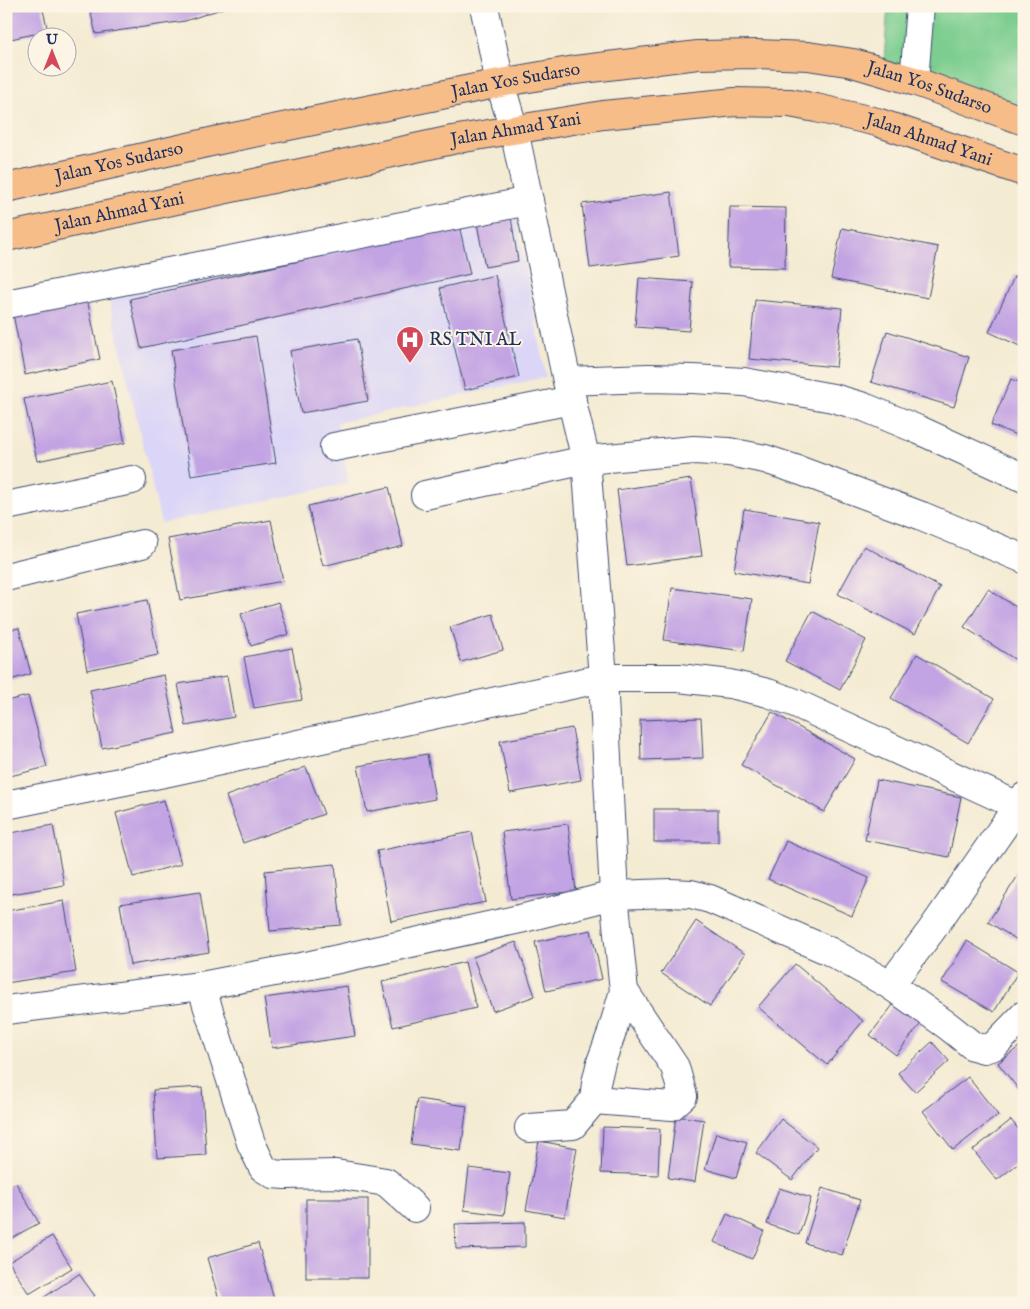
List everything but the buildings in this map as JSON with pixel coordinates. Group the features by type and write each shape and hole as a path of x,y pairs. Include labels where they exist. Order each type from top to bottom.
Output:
{"highway":[{"name":"Jalan Yos Sudarso","path":"6,188 224,139 500,83 575,70 698,55 757,54 808,56 853,63 914,81 1024,121"},
{"name":"Jalan Ahmad Yani","path":"6,237 452,140 603,115 735,102 790,103 877,122 1024,172"}],"street":[{"path":"484,6 500,83 514,130 569,391 586,460 604,678 614,895 624,991 601,1062 594,1100 573,1124 530,1128"},
{"path":"914,81 920,6"},
{"path":"6,304 529,201"},
{"path":"334,447 569,391 648,378 701,379 744,382 833,398 864,407 920,430 1024,478"},
{"path":"425,495 586,460 694,450 728,452 765,459 922,516 1024,559"},
{"path":"6,506 132,480"},
{"path":"6,577 142,544"},
{"path":"6,805 169,772 604,678 679,678 730,684 793,702 1021,802 931,931 890,985"},
{"path":"6,1010 201,986 311,965 524,918 614,895 671,893 691,894 710,899 829,951 890,985 973,1046 984,1050 994,1046 1024,1015"},
{"path":"201,986 251,1143 263,1168 273,1174 336,1174 386,1182 415,1208"},
{"path":"594,1100 672,1106 683,1096 676,1067 624,991"}],"shaded area":[{"name":"RS TNI AL","path":"512,193 546,377 337,423 349,483 161,523 103,274","holes":["511,217 518,261 485,267 477,223","495,275 518,377 465,390 440,288","256,337 276,463 191,476 171,350","357,339 368,401 301,413 290,351"]}],"green space":[{"path":"888,6 1024,6 1024,110 884,61"}],"place":[{"name":"RS TNI AL","path":"410,364"}]}
